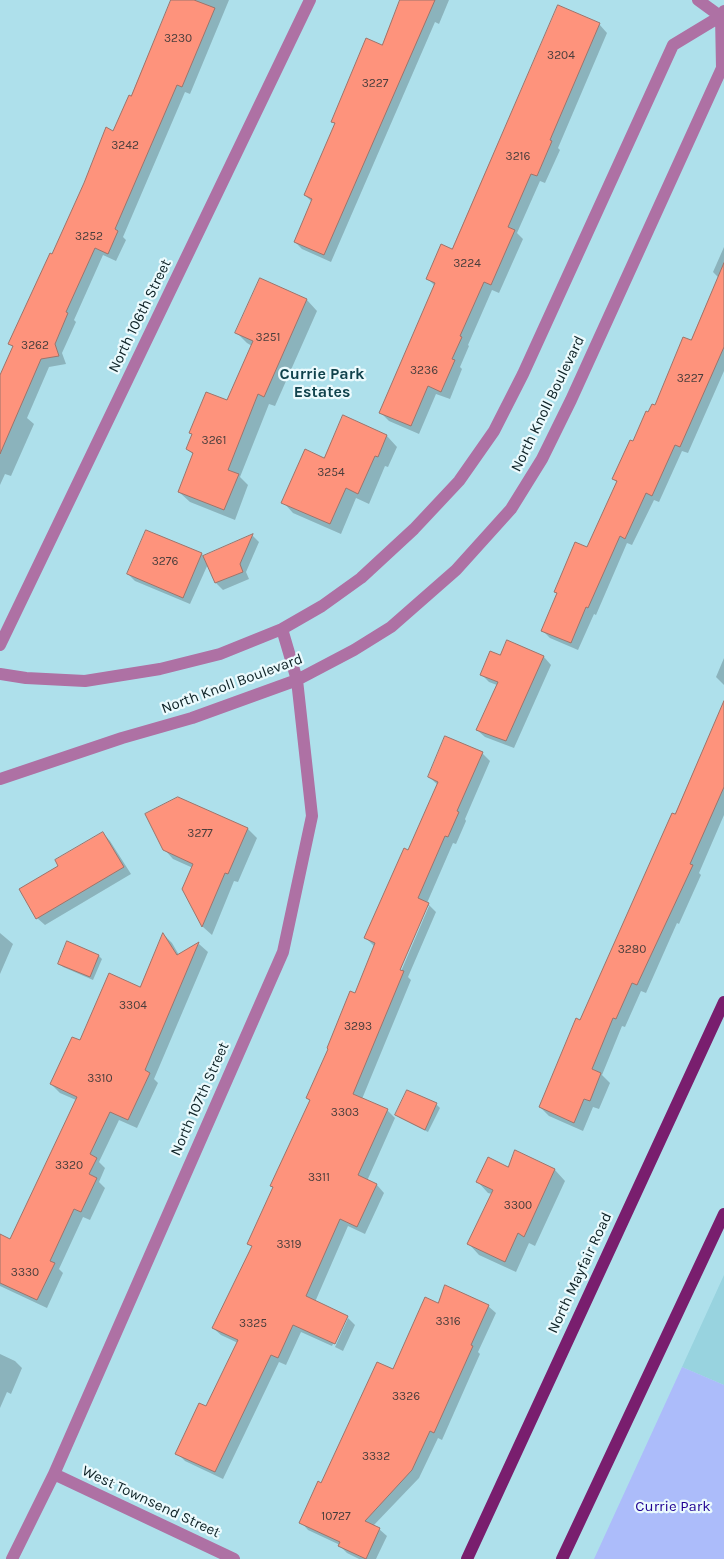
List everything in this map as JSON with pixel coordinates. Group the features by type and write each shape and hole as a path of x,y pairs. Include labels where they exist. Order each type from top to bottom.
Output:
{"main road":[{"name":"North Mayfair Road","path":"467,1559 724,1002"},
{"path":"562,1559 724,1214"}],"street":[{"name":"North 106th Street","path":"0,645 310,0"},
{"path":"0,674 26,678 85,681 160,669 220,654 282,629 322,606 361,578 414,529 458,480 494,431 523,374 673,46 723,16 698,0"},
{"name":"North Knoll Boulevard","path":"0,779 122,738 192,718 297,680 354,650 391,627 456,570 511,509 542,459 571,400 722,68 723,16"},
{"name":"North 107th Street","path":"12,1559 54,1474 283,952 312,816 297,680 282,629"},
{"name":"West Townsend Street","path":"54,1474 234,1559"}],"shaded area":[{"path":"724,1275 724,1385 682,1367"}],"green space":[{"name":"Currie Park","path":"682,1367 724,1385 724,1559 594,1559"}],"building":[{"path":"171,0 194,0 215,8 182,87 177,85 115,229 118,231 108,254 95,248 66,312 68,313 55,344 59,356 41,359 0,454 0,375 13,346 8,344 50,253 52,254 84,183 106,127 113,131 129,95 131,96"},
{"path":"400,0 435,0 324,255 294,242 312,199 304,195 335,123 331,122 366,38 382,45"},
{"path":"558,5 600,23 550,140 552,141 537,176 531,174 508,227 515,230 491,285 484,282 460,336 462,337 452,359 455,360 441,392 428,386 411,426 379,413 435,283 426,279 441,244 452,249"},
{"path":"724,263 724,347 680,447 675,445 652,496 646,493 625,539 620,536 571,643 541,631 557,593 554,592 575,542 587,547 617,481 612,479 630,440 633,441 646,411 648,412 652,404 655,405 683,337 691,340"},
{"path":"260,278 307,299 264,397 258,394 228,470 239,474 224,510 178,492 193,453 186,449 192,434 189,433 206,392 227,400 253,341 235,333"},
{"path":"343,415 387,435 378,457 375,456 358,494 346,488 330,524 281,503 305,449 324,458"},
{"path":"146,530 202,553 183,598 127,574"},
{"path":"253,534 240,564 243,572 215,583 203,556"},
{"path":"507,640 544,656 506,741 476,730 498,682 480,675 490,651 500,655"},
{"path":"724,701 724,787 690,864 693,865 637,985 632,983 616,1019 613,1018 592,1069 601,1073 590,1101 584,1099 574,1123 539,1107 576,1018 580,1020 672,813 675,814"},
{"path":"445,736 483,752 457,811 459,812 448,837 445,836 418,898 429,903 400,970 404,971 353,1094 388,1109 358,1175 377,1184 357,1227 340,1219 306,1296 348,1316 335,1344 293,1325 278,1358 271,1355 215,1472 175,1454 199,1403 206,1406 238,1340 212,1328 252,1246 247,1244 273,1187 270,1186 310,1100 306,1098 328,1049 350,991 355,993 375,943 364,938 404,848 408,850 438,782 428,777"},
{"path":"178,797 248,828 228,874 225,873 202,927 182,889 193,864 163,850 145,814"},
{"path":"103,832 124,867 36,919 19,889 58,866 55,860"},
{"path":"163,933 177,955 199,942 145,1070 150,1073 128,1120 110,1112 90,1154 97,1158 89,1174 97,1178 81,1212 74,1209 50,1261 55,1263 37,1300 0,1283 0,1234 10,1239 77,1097 50,1084 72,1037 80,1040 109,973 140,987"},
{"path":"67,941 99,955 90,977 58,964"},
{"path":"407,1090 437,1103 425,1130 395,1115"},
{"path":"515,1150 555,1169 524,1237 518,1233 505,1262 467,1244 493,1190 476,1182 488,1157 508,1167"},
{"path":"445,1285 489,1305 434,1433 430,1431 412,1470 365,1521 380,1528 366,1559 338,1546 340,1542 299,1523 318,1481 321,1483 377,1362 393,1369 425,1297 438,1303"}],"district":[{"name":"Currie Park Estates","path":"322,383"}]}
